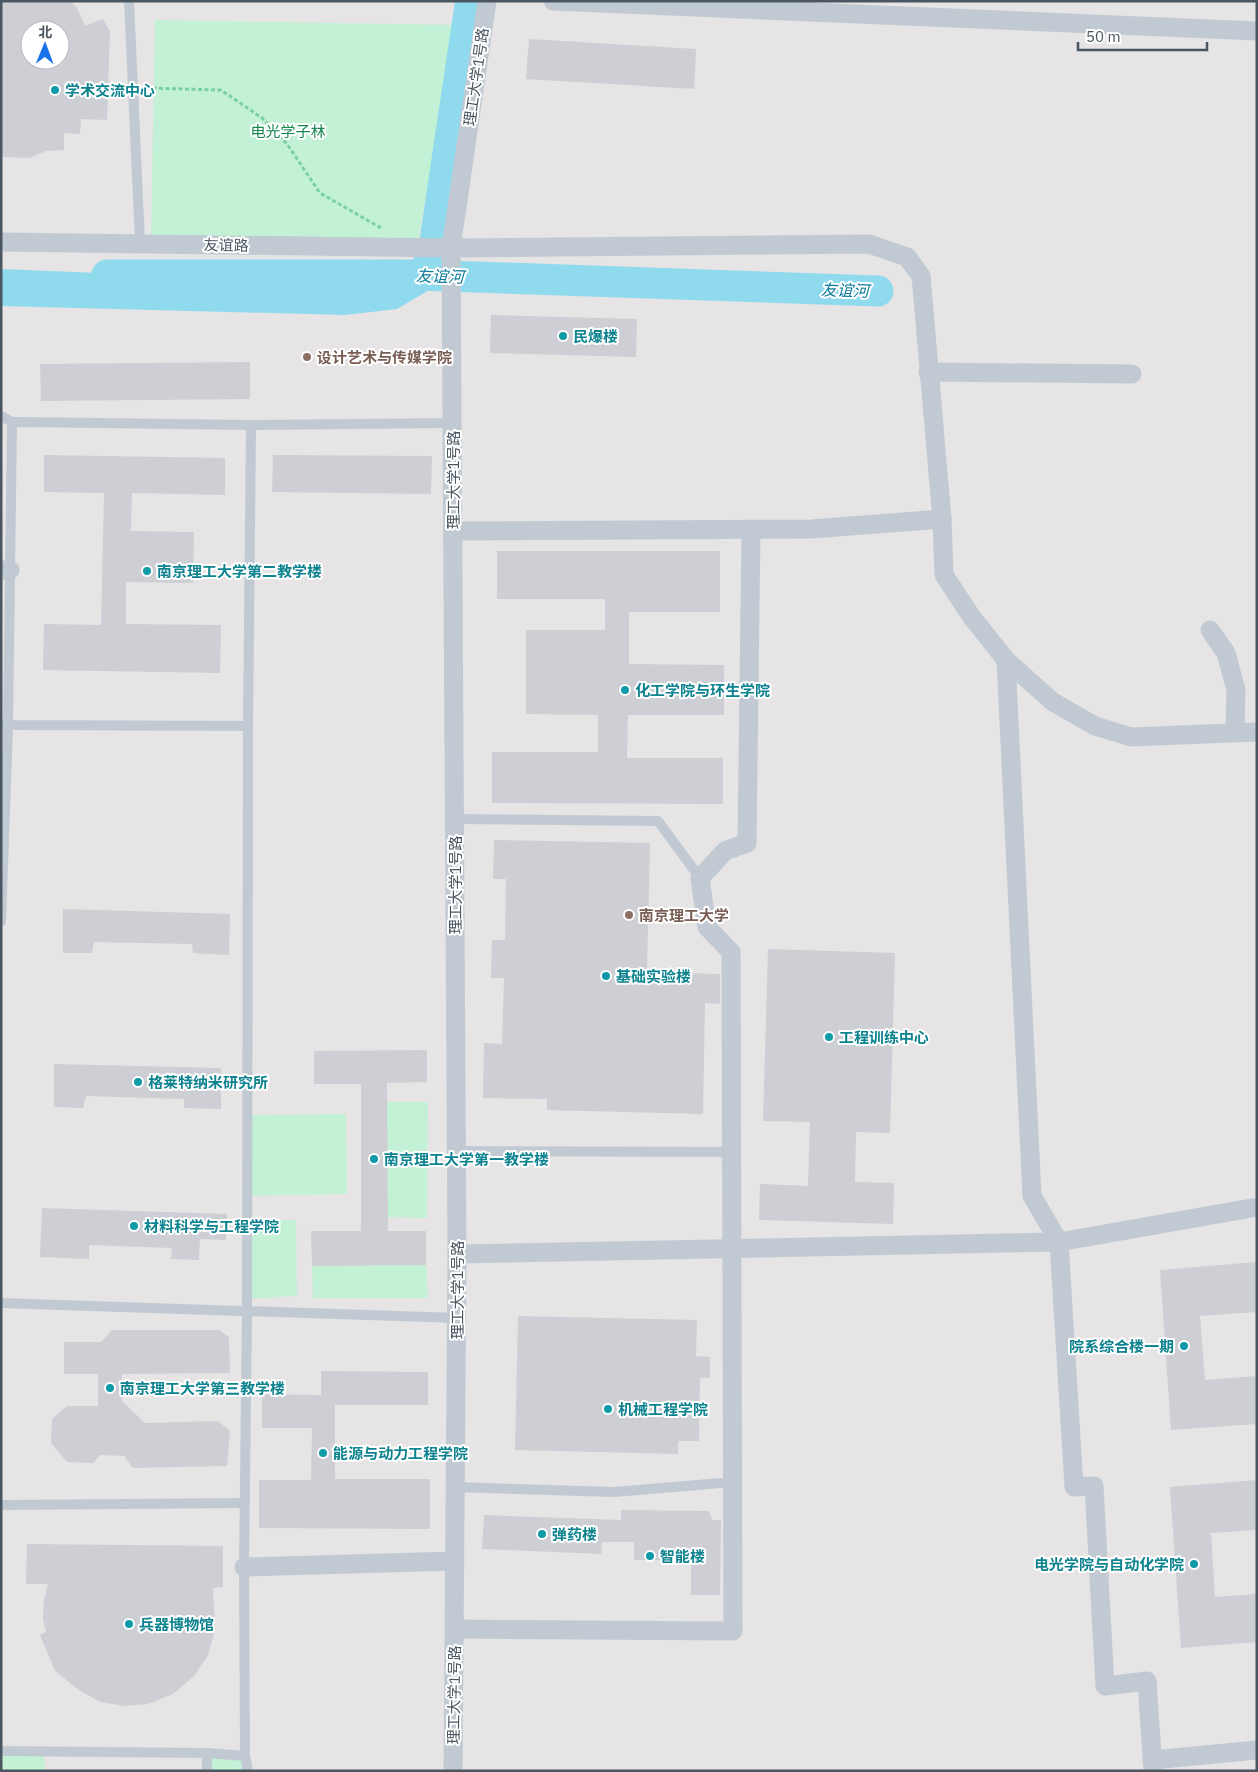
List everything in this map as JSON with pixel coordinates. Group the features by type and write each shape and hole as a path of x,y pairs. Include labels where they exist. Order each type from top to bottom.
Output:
{"street":[{"name":"理工大学1号路","path":"452,1771 455,1629 457,1151 451,248 487,1"},
{"path":"553,1 1257,31"},
{"name":"友谊路","path":"1,242 451,248 868,244 907,257 921,276 942,519 944,576 971,616 1006,660 1053,702 1095,726 1131,737 1235,731 1257,732"},
{"path":"928,372 1132,374"},
{"path":"453,531 811,529 942,519"},
{"path":"455,1629 733,1631 731,952 707,927 700,878 725,852 747,843 751,529"},
{"path":"1210,630 1226,653 1236,690 1235,731"},
{"path":"1006,660 1032,1196 1059,1242 1074,1486 1094,1486 1105,1686 1147,1682 1152,1765 1257,1750"},
{"path":"457,1254 1059,1242 1257,1207"},
{"path":"244,1567 455,1561"}],"lane":[{"path":"129,1 140,243"},
{"path":"1,416 12,422 251,425 452,423"},
{"path":"1,921 5,725 5,570 12,422"},
{"path":"248,1771 245,1756 244,1502 248,1312 248,726 251,425"},
{"path":"5,725 248,726"},
{"path":"455,819 658,821 700,878"},
{"path":"457,1151 732,1152"},
{"path":"1,1303 457,1318"},
{"path":"455,1487 614,1492 733,1482"},
{"path":"1,1505 244,1502"},
{"path":"1,1751 207,1753 245,1756"},
{"path":"206,1771 207,1753"}],"path":[{"path":"132,87 222,90 262,118 287,144 320,193 388,232"}],"shaded area":[{"name":"南京理工大学","path":"1,1 1257,1 1257,1771 1,1771"}],"green space":[{"name":"电光学子林","path":"155,20 456,25 418,241 151,238"},
{"path":"387,1102 428,1102 427,1218 388,1217"},
{"path":"346,1114 347,1194 247,1196 248,1115"},
{"path":"247,1220 296,1220 297,1296 247,1299"},
{"path":"426,1265 428,1298 313,1298 312,1266"},
{"path":"1,1751 44,1751 45,1771 1,1771"},
{"path":"207,1753 245,1756 248,1771 207,1771"}],"water":[{"path":"455,1 480,1 442,266 426,292 397,309 345,315 1,306 1,269 362,284 386,281 401,276 411,265 419,243"}],"building":[{"name":"学术交流中心","path":"1,1 71,1 77,8 85,26 103,19 110,31 107,120 81,119 80,134 64,133 64,150 46,151 29,158 1,157"},
{"path":"529,39 696,49 694,89 526,79"},
{"name":"民爆楼","path":"491,315 637,319 636,357 490,353"},
{"path":"250,362 250,399 41,401 40,364"},
{"name":"南京理工大学第二教学楼","path":"44,455 225,458 225,495 132,493 131,531 194,532 193,583 126,582 126,624 221,625 220,673 43,670 44,624 101,625 104,493 44,492"},
{"path":"273,455 432,456 431,494 272,492"},
{"name":"化工学院与环生学院","path":"497,551 720,551 720,612 629,612 629,664 724,665 724,715 628,715 627,758 723,758 723,804 492,803 492,752 598,752 598,715 526,714 526,630 605,630 605,599 497,599"},
{"name":"基础实验楼","path":"494,840 650,843 647,972 720,974 720,1004 705,1003 703,1114 547,1110 547,1099 483,1098 484,1043 502,1044 504,978 491,978 492,940 505,940 506,879 493,879"},
{"path":"63,909 230,914 229,955 193,953 192,944 94,942 92,953 63,953"},
{"name":"工程训练中心","path":"768,949 895,953 890,1133 856,1132 855,1182 894,1183 893,1224 759,1220 760,1184 808,1186 810,1122 763,1121"},
{"name":"南京理工大学第一教学楼","path":"427,1050 427,1082 387,1083 388,1231 426,1231 426,1265 312,1266 311,1231 361,1231 361,1084 314,1084 314,1051"},
{"name":"格莱特纳米研究所","path":"54,1064 221,1068 221,1109 184,1108 184,1099 86,1096 83,1108 54,1107"},
{"name":"材料科学与工程学院","path":"42,1208 227,1214 226,1240 200,1239 199,1260 171,1259 172,1248 89,1245 89,1259 40,1257"},
{"name":"院系综合楼一期","path":"1257,1262 1257,1312 1200,1316 1205,1380 1257,1376 1257,1424 1171,1430 1160,1270"},
{"name":"机械工程学院","path":"518,1316 697,1320 696,1356 710,1357 710,1378 700,1378 699,1441 678,1441 678,1454 515,1450"},
{"name":"南京理工大学第三教学楼","path":"112,1330 219,1330 229,1337 230,1373 122,1374 122,1401 145,1423 218,1421 230,1431 227,1466 133,1468 124,1456 100,1455 93,1463 67,1462 51,1443 52,1419 67,1406 98,1406 98,1374 64,1374 64,1342 101,1342"},
{"name":"能源与动力工程学院","path":"321,1371 428,1372 428,1405 335,1405 335,1479 430,1479 430,1529 259,1528 259,1480 311,1480 312,1428 262,1428 262,1394 321,1395"},
{"name":"电光学院与自动化学院","path":"1257,1480 1257,1530 1211,1533 1215,1597 1257,1594 1257,1642 1181,1648 1170,1487"},
{"path":"621,1510 709,1511 712,1520 721,1520 720,1595 691,1595 691,1560 634,1560 634,1542 602,1542 601,1554 482,1549 484,1515 621,1520"},
{"name":"兵器博物馆","path":"27,1544 223,1546 223,1587 213,1588 215,1630 208,1655 194,1676 173,1694 148,1704 125,1706 100,1702 79,1690 55,1671 40,1635 46,1632 43,1619 44,1600 48,1584 26,1584"}],"waterway":[{"name":"友谊河","path":"107,275 418,275 878,291"}],"place":[{"name":"学术交流中心","path":"55,90"},
{"name":"民爆楼","path":"563,336"},
{"name":"设计艺术与传媒学院","path":"307,357"},
{"name":"南京理工大学第二教学楼","path":"147,571"},
{"name":"化工学院与环生学院","path":"625,690"},
{"name":"南京理工大学","path":"629,915"},
{"name":"基础实验楼","path":"606,976"},
{"name":"工程训练中心","path":"829,1037"},
{"name":"格莱特纳米研究所","path":"138,1082"},
{"name":"南京理工大学第一教学楼","path":"374,1159"},
{"name":"材料科学与工程学院","path":"134,1226"},
{"name":"院系综合楼一期","path":"1184,1346"},
{"name":"南京理工大学第三教学楼","path":"110,1388"},
{"name":"机械工程学院","path":"608,1409"},
{"name":"能源与动力工程学院","path":"323,1453"},
{"name":"弹药楼","path":"542,1534"},
{"name":"智能楼","path":"650,1556"},
{"name":"电光学院与自动化学院","path":"1194,1564"},
{"name":"兵器博物馆","path":"129,1624"}]}
